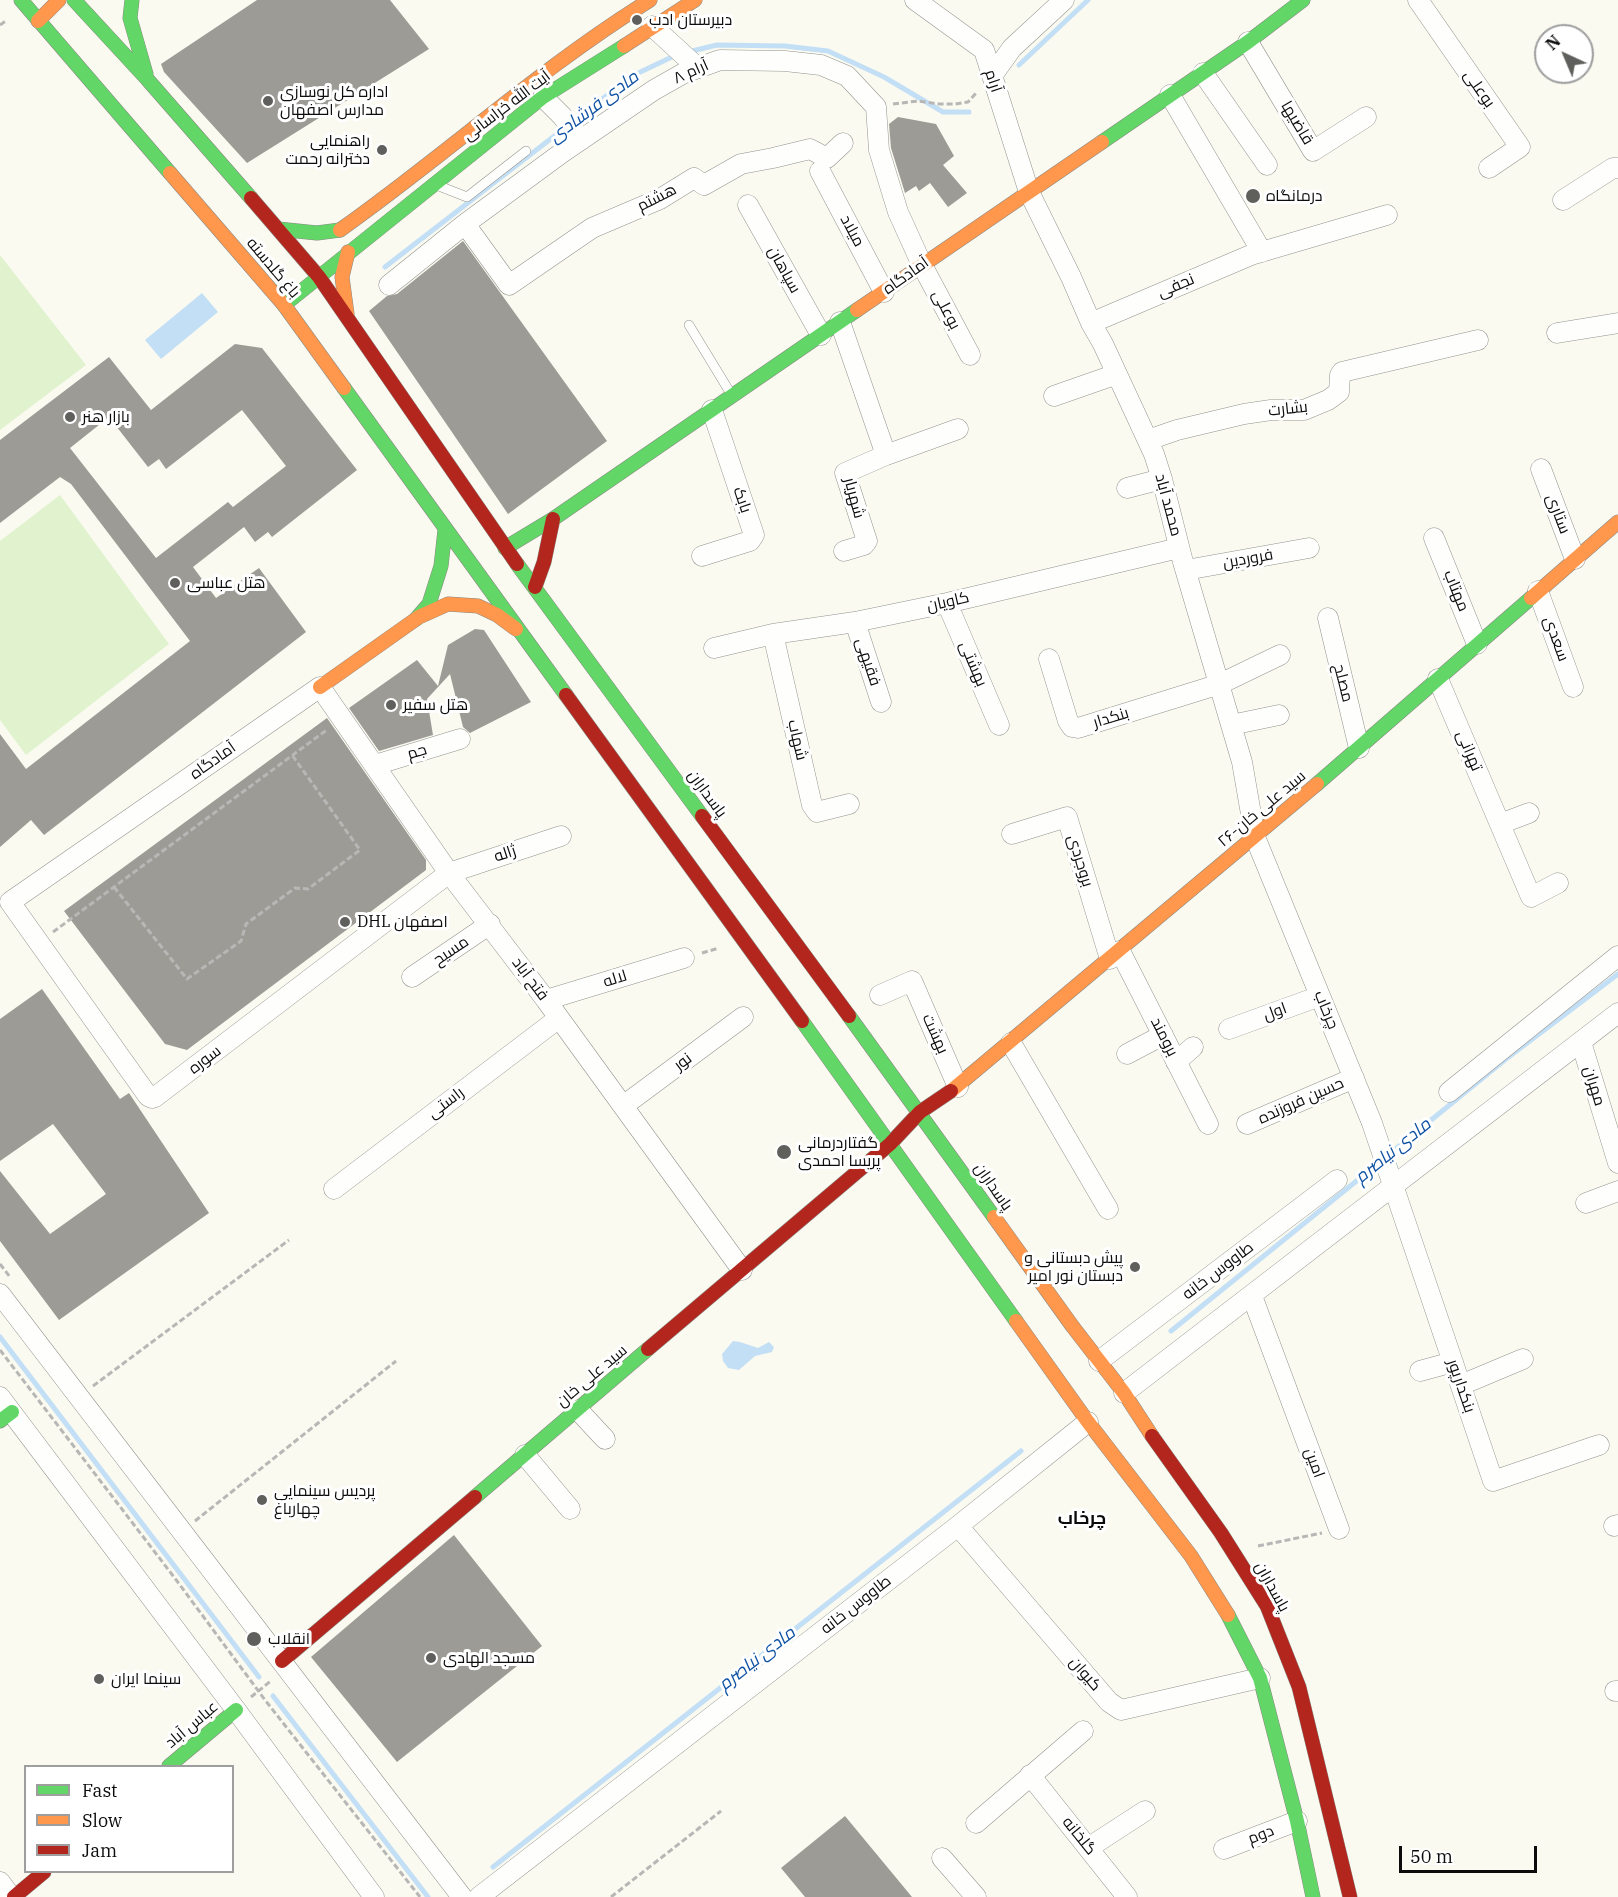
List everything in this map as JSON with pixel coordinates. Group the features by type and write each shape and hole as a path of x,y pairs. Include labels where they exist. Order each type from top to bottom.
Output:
{"main road":[{"name":"باغ گلدسته","path":"21,0 284,305 477,575"},
{"path":"38,21 59,0"},
{"name":"باغ گلدسته","path":"74,0 147,79 319,277 347,317 498,555"},
{"path":"132,0 130,18 147,79"},
{"name":"آیت الله خراسانی","path":"278,229 301,233 326,233 340,230 416,174 530,81 650,0"},
{"name":"آیت الله خراسانی","path":"284,305 543,97 695,0"},
{"name":"آمادگاه","path":"477,575 498,555 1248,42 1303,0"},
{"path":"347,317 342,277 348,252"},
{"path":"535,587 544,562 553,519"},
{"name":"۲۶-سید علی خان","path":"920,1112 958,1087 1255,837 1618,522"},
{"name":"آمادگاه","path":"415,620 429,604 441,566 445,530"},
{"name":"پاسداران","path":"498,555 535,587 920,1112 1072,1327 1124,1393 1233,1552 1267,1606 1299,1687 1350,1897"},
{"path":"477,575 744,940 1088,1422 1191,1556 1231,1620 1260,1678 1297,1821 1313,1897"},
{"path":"519,632 521,607 535,598 546,603"},
{"name":"آمادگاه","path":"320,687 415,620 448,604 478,606 497,615 519,632"},
{"path":"858,1099 886,1105 898,1094 886,1067"},
{"name":"سید علی خان","path":"284,1665 525,1455 890,1144 920,1112"},
{"name":"عباس آباد","path":"171,1765 236,1710"},
{"path":"13,1897 43,1873"}],"street":[{"name":"آرام","path":"915,0 984,50 1029,192"},
{"path":"992,76 1012,48 1064,0"},
{"name":"بوعلی","path":"1418,0 1520,147 1489,168"},
{"path":"652,26 698,68"},
{"name":"قاضیها","path":"1248,42 1313,151 1366,117"},
{"name":"۸ آرام","path":"389,285 465,224 580,140 654,90 698,68 720,60 785,61 821,65 847,76 876,107"},
{"path":"1203,73 1268,165"},
{"path":"1170,95 1262,252"},
{"path":"543,97 562,116 580,140"},
{"path":"876,107 879,150 898,212 922,265"},
{"name":"هشتم","path":"465,224 508,285 592,228 660,199 694,178 704,185 741,164 810,149 827,158 843,143"},
{"path":"1563,200 1613,168 1618,168"},
{"name":"میلاد","path":"820,171 884,292"},
{"name":"محمد آباد","path":"1029,192 1148,440 1162,478 1179,548 1242,762 1255,837"},
{"name":"سپاهان","path":"748,205 821,335"},
{"name":"نجفی","path":"1090,323 1251,255 1387,215"},
{"name":"بوعلی","path":"922,265 970,355"},
{"path":"840,322 886,455"},
{"path":"1557,333 1618,323"},
{"name":"بشارت","path":"1148,440 1177,430 1244,414 1270,410 1304,410 1335,397 1339,392 1340,375 1345,371 1478,340"},
{"path":"1054,396 1117,374"},
{"name":"بابک","path":"702,556 750,541 754,535 712,410"},
{"name":"شهریار","path":"844,551 864,545 867,541 845,473 886,455 958,429"},
{"name":"ستاری","path":"1541,469 1575,559"},
{"path":"1127,488 1162,478"},
{"name":"مهتاب","path":"1434,538 1477,644"},
{"name":"کاویان","path":"714,648 773,634 855,622 946,603 1179,548"},
{"name":"فروردین","path":"1186,570 1310,548"},
{"name":"سعدی","path":"1538,591 1574,687"},
{"name":"بهشتی","path":"946,603 999,725"},
{"name":"مصلح","path":"1328,618 1359,748"},
{"name":"فقیهی","path":"855,622 881,702"},
{"name":"شهاب","path":"773,634 812,805 817,812 849,804"},
{"path":"1220,684 1280,656"},
{"name":"بنکدار","path":"1049,659 1068,721 1072,727 1078,728 1220,684"},
{"name":"تهرانی","path":"1438,679 1531,897 1558,883"},
{"name":"فتح آباد","path":"320,687 449,873 490,924 742,1270"},
{"name":"آمادگاه","path":"10,902 320,687"},
{"path":"1231,725 1279,715"},
{"name":"جم","path":"375,765 460,740"},
{"path":"1500,824 1529,813"},
{"name":"بروجردی","path":"1012,834 1067,817 1115,955"},
{"name":"ژاله","path":"449,873 561,836"},
{"name":"چرخاب","path":"1255,837 1354,1078 1394,1184"},
{"name":"سوره","path":"10,902 148,1096 155,1097 449,873"},
{"name":"مسیح","path":"412,977 490,924"},
{"name":"برومند","path":"1115,955 1163,1035 1208,1124"},
{"path":"1449,1092 1618,956"},
{"name":"لاله","path":"546,1000 684,958"},
{"name":"بهشت","path":"880,995 919,978 958,1087"},
{"name":"اول","path":"1229,1029 1320,996"},
{"path":"1124,1393 1618,1013"},
{"name":"نور","path":"623,1106 742,1017"},
{"name":"راستی","path":"334,1190 559,1018"},
{"path":"1127,1054 1163,1035"},
{"name":"مهران","path":"1581,1042 1618,1163"},
{"path":"1011,1043 1108,1209"},
{"path":"1176,1062 1193,1047"},
{"name":"حسین فروزنده","path":"1247,1124 1354,1078"},
{"name":"طاووس خانه","path":"1099,1361 1336,1180"},
{"name":"بنکدارپور","path":"1394,1184 1493,1481 1599,1445"},
{"path":"1586,1203 1618,1191"},
{"path":"0,1294 462,1897"},
{"name":"امین","path":"1252,1296 1338,1529"},
{"path":"1461,1385 1523,1359"},
{"path":"1420,1371 1452,1362"},
{"path":"4,1410 236,1710 374,1897"},
{"path":"578,1410 605,1439"},
{"name":"طاووس خانه","path":"479,1897 958,1526 1088,1422"},
{"path":"525,1455 570,1509"},
{"name":"کیوان","path":"958,1526 1109,1702 1121,1710 1260,1678"},
{"path":"976,1823 1083,1731"},
{"name":"گلخانه","path":"1030,1775 1127,1897"},
{"path":"1088,1848 1145,1811"},
{"name":"دوم","path":"1224,1849 1297,1821"},
{"path":"942,1858 976,1897"},
{"path":"0,1882 13,1897"}],"lane":[{"path":"434,184 467,197 526,151"},
{"path":"689,325 732,396"}],"path":[{"path":"876,107 918,101 938,104 968,102 992,76"},
{"path":"39,941 341,717"},
{"path":"114,887 187,980 241,941 246,924 295,888 308,889 360,850 292,755"},
{"path":"684,958 744,940"},
{"path":"78,1395 102,1380 289,1240"},
{"path":"0,1350 259,1691 420,1897"},
{"path":"183,1532 396,1361"},
{"path":"1233,1552 1338,1529"},
{"path":"236,1710 259,1691 284,1665"},
{"path":"611,1897 722,1811"}],"green space":[{"path":"0,255 86,365 0,430"},
{"path":"60,495 169,644 26,755 0,720 0,541"}],"water":[{"path":"202,293 218,312 161,359 145,340"},
{"path":"733,1341 758,1348 769,1342 774,1347 772,1352 755,1356 739,1370 728,1368 723,1361 722,1354"}],"building":[{"name":"اداره کل نوسازی مدارس اصفهان","path":"257,0 390,0 429,49 247,163 164,72 161,64"},
{"path":"898,117 936,124 954,156 943,165 967,193 948,207 930,183 919,191 916,186 905,193 891,148 889,124"},
{"path":"463,241 607,441 508,514 369,311 387,296 397,294"},
{"name":"هتل عباسی","path":"235,344 262,348 357,470 272,537 268,532 255,542 244,527 193,567 216,598 259,568 306,632 44,835 31,820 0,847 0,734 26,769 190,641 71,484 60,477 0,523 0,440 109,357 151,410","holes":["242,410 286,466 233,507 228,502 156,558 70,448 109,417 148,467 159,459 166,469"]},
{"path":"475,629 484,630 531,702 470,733 463,727 450,674 427,699 433,735 379,751 349,708 417,660 438,686 448,645"},
{"path":"327,718 426,860 426,870 187,1050 165,1044 64,911"},
{"path":"42,989 120,1099 129,1093 209,1213 59,1320 0,1241 0,1171 50,1234 106,1194 53,1124 0,1161 0,1019"},
{"path":"454,1535 542,1646 397,1762 311,1657"},
{"path":"845,1816 912,1897 805,1897 781,1868"}],"waterway":[{"name":"مادی فرشادی","path":"1019,65 1088,0"},
{"name":"مادی فرشادی","path":"688,52 717,45 785,46 828,51 884,77 943,112 969,112"},
{"name":"مادی فرشادی","path":"385,267 632,76 676,55"},
{"name":"مادی نیاصرم","path":"1387,1156 1506,1059 1618,974"},
{"name":"مادی نیاصرم","path":"1171,1331 1380,1162"},
{"path":"0,1337 259,1677"},
{"name":"مادی نیاصرم","path":"493,1867 1021,1451"},
{"path":"273,1696 428,1897"}],"traffic: fast":[{"path":"21,0 170,173"},
{"path":"74,0 251,198"},
{"path":"132,0 130,18 146,74"},
{"path":"1102,142 1248,42 1303,0"},
{"path":"284,305 543,97 624,46"},
{"path":"278,229 317,233 340,230"},
{"path":"505,548 553,519 857,310"},
{"path":"344,388 566,695"},
{"path":"416,619 429,604 441,566 445,530"},
{"path":"517,564 702,816"},
{"path":"1317,784 1531,598"},
{"path":"849,1016 994,1217"},
{"path":"802,1021 1016,1321"},
{"path":"475,1497 648,1349"},
{"path":"0,1421 12,1412"},
{"path":"1228,1615 1260,1678 1297,1821 1313,1897"},
{"path":"170,1765 236,1710"}],"traffic: slow":[{"path":"38,21 59,0"},
{"path":"340,230 570,54 650,0"},
{"path":"624,46 695,0"},
{"path":"857,310 1102,142"},
{"path":"170,173 284,305 344,388"},
{"path":"347,314 342,277 348,252"},
{"path":"1531,598 1618,522"},
{"path":"320,687 419,617 448,604 478,606 497,615 516,629"},
{"path":"951,1091 1317,784"},
{"path":"994,1217 1073,1327 1124,1393 1152,1436"},
{"path":"1016,1321 1088,1422 1191,1556 1228,1615"}],"traffic: jam":[{"path":"251,198 319,277 517,564"},
{"path":"535,587 544,562 553,519"},
{"path":"566,695 802,1021"},
{"path":"702,816 849,1016"},
{"path":"648,1349 890,1144 920,1112 951,1091"},
{"path":"1152,1436 1221,1533 1267,1606 1299,1687 1350,1897"},
{"path":"282,1661 475,1497"},
{"path":"14,1897 43,1873"}],"place":[{"name":"دبیرستان ادب","path":"637,20"},
{"name":"اداره کل نوسازی مدارس اصفهان","path":"268,101"},
{"name":"راهنمایی دخترانه رحمت","path":"382,150"},
{"name":"درمانگاه","path":"1253,196"},
{"name":"بازار هنر","path":"70,417"},
{"name":"هتل عباسی","path":"175,583"},
{"name":"هتل سفیر","path":"391,705"},
{"name":"DHL اصفهان","path":"345,922"},
{"name":"گفتاردرمانی پریسا احمدی","path":"784,1152"},
{"name":"پیش دبستانی و دبستان نور امیر","path":"1135,1267"},
{"name":"پردیس سینمایی چهارباغ","path":"262,1500"},
{"name":"انقلاب","path":"254,1639"},
{"name":"مسجد الهادی","path":"431,1658"},
{"name":"سینما ایران","path":"99,1679"}],"district":[{"name":"چرخاب","path":"1082,1519"}]}
